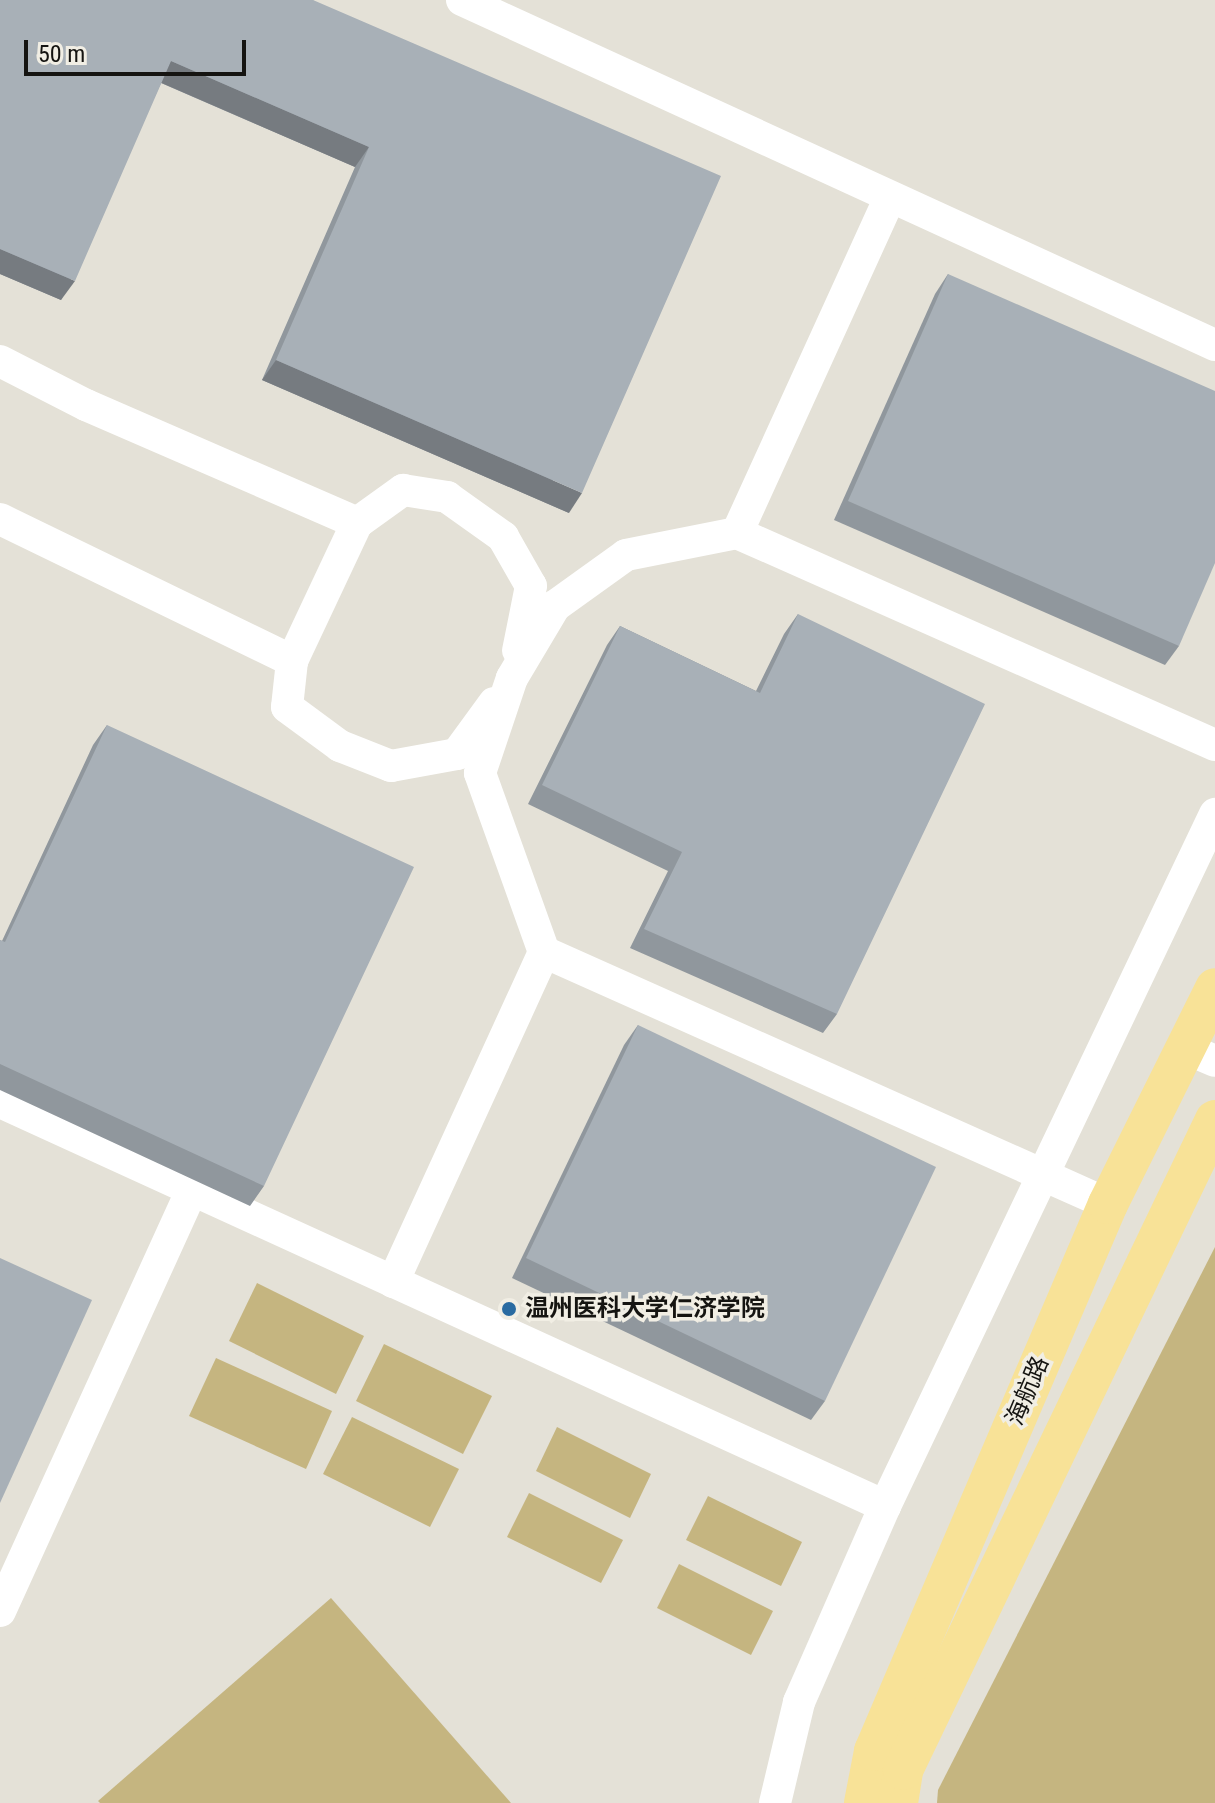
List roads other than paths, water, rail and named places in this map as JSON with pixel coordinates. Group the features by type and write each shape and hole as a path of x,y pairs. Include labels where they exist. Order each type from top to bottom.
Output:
{"main road":[{"name":"海航路","path":"864,1803 874,1751 1108,1204 1201,1055 1215,988"},
{"name":"海航路","path":"898,1803 903,1770 1215,1120"}],"lane":[{"path":"462,0 1215,345"},
{"path":"737,533 890,197"},
{"path":"0,361 86,405 357,523"},
{"path":"393,1282 544,952 480,773 512,678 531,586 503,537 447,497 403,490 357,523 292,661 287,707 340,746 391,766 457,754 512,678 555,606 626,555 737,533 1215,745"},
{"path":"0,519 292,661"},
{"path":"775,1803 799,1702 885,1506 1215,814"},
{"path":"544,952 1108,1204"},
{"path":"0,1102 885,1506"},
{"path":"0,1611 192,1190"}],"place":[{"name":"温州医科大学仁济学院","path":"509,1309"}]}
